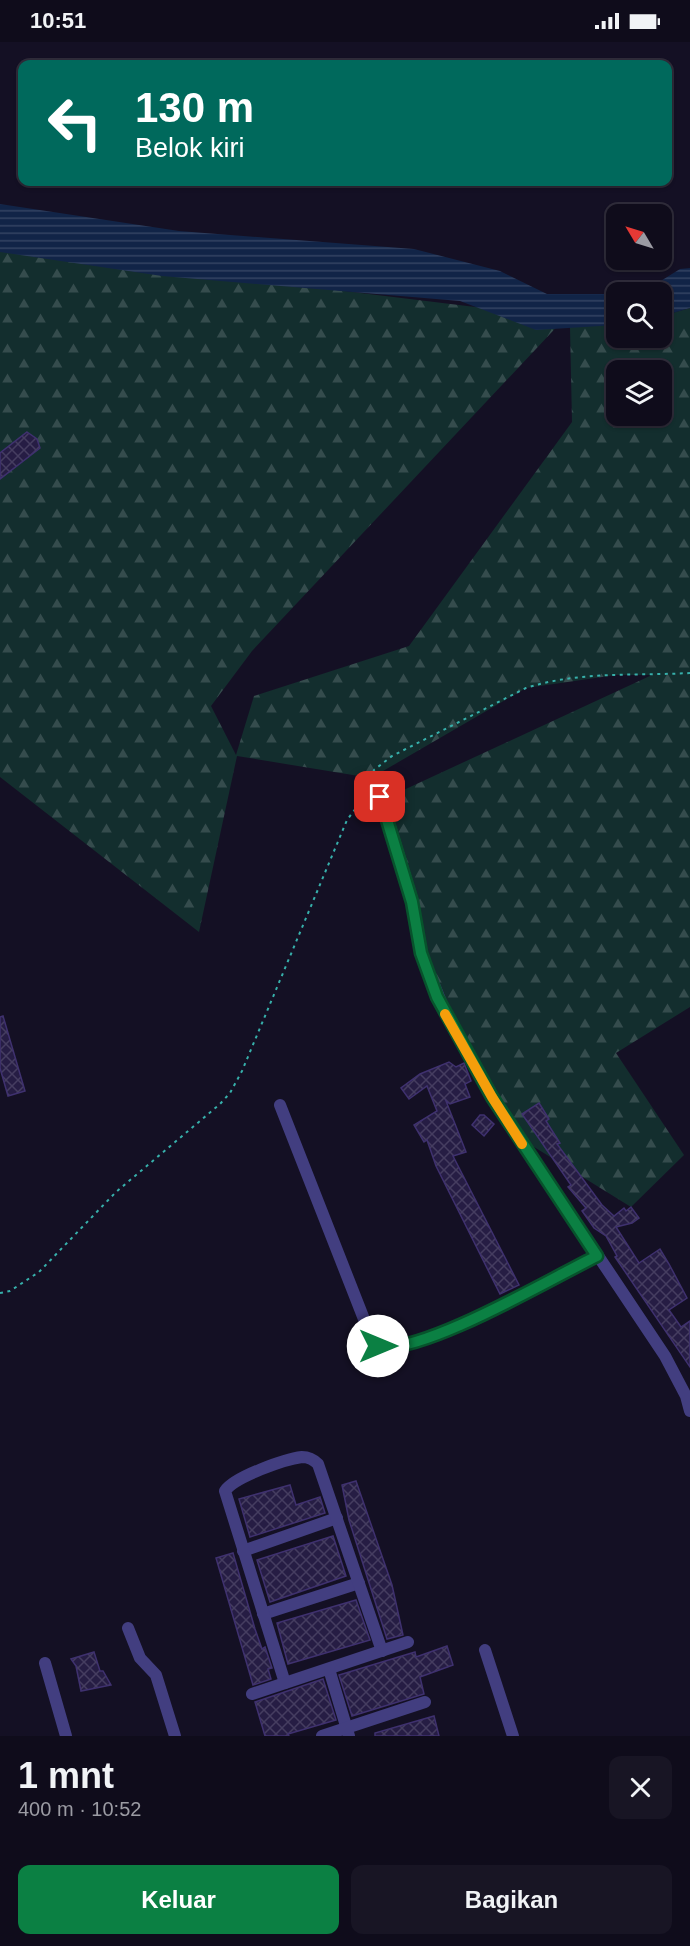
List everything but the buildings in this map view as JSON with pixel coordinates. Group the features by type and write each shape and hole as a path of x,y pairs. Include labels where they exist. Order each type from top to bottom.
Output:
{"street":[{"path":"370,791 382,800 412,902 421,953 437,997 492,1097 665,1356 686,1396 690,1411"},
{"path":"280,1105 371,1337 378,1346 409,1346 438,1336 597,1256"},
{"path":"285,1683 225,1491 234,1482 287,1461 303,1457 318,1464 382,1651"},
{"path":"243,1551 337,1518"},
{"path":"262,1614 359,1583"},
{"path":"128,1628 140,1658 156,1674 174,1736"},
{"path":"252,1694 408,1642"},
{"path":"485,1650 513,1736"},
{"path":"45,1663 66,1736"},
{"path":"329,1669 348,1732"},
{"path":"322,1736 348,1732 425,1702"}],"path":[{"path":"0,1293 10,1291 39,1272 116,1192 230,1093 242,1071 346,820 370,791 372,774 392,756 526,688 545,681 690,673"}],"green space":[{"path":"0,249 565,318 252,651 211,706 236,755 254,696 409,646 572,422 570,327 606,323 606,348 672,348 672,313 690,308 690,1007 616,1053 684,1155 631,1207 518,1137 429,977 382,800 652,675 616,675 526,688 371,778 237,756 199,932 0,777"}],"water":[{"path":"0,204 179,231 414,249 500,271 547,294 606,294 606,326 536,330 460,301 162,276 0,252"},
{"path":"690,268 690,308 672,313 672,282 659,282 680,269"}],"slow traffic":[{"path":"445,1014 492,1097 522,1144"}],"route":[{"path":"378,1346 385,1348 409,1346 438,1336 597,1256 492,1097 437,997 421,953 412,902 380,797"}]}
